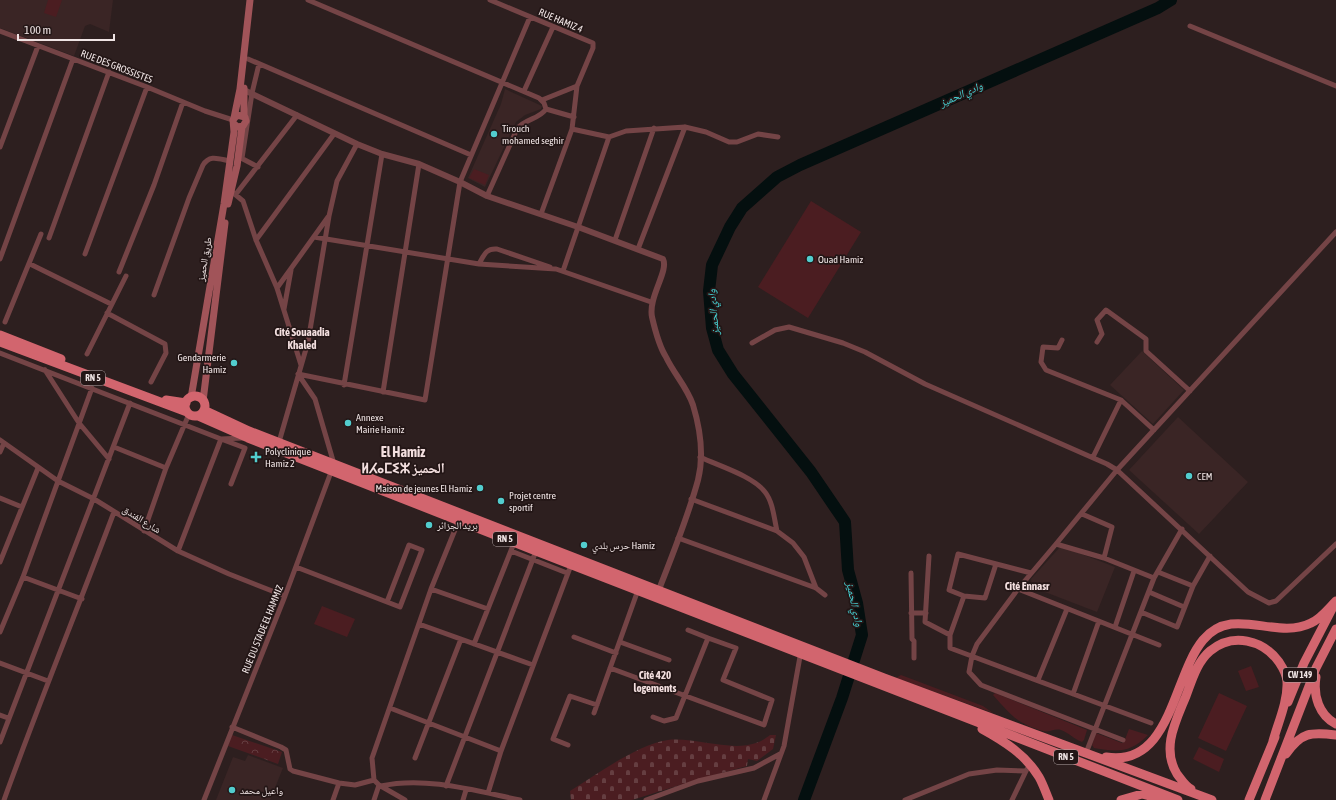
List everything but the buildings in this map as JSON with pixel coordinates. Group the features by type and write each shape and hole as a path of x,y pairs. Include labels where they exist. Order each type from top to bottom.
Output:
{"highway":[{"name":"RN 5","path":"0,335 172,402 195,405 248,438 333,467 815,656 886,683 1086,753 1213,800"},
{"name":"RN 5","path":"0,342 195,405 234,425 279,442 333,467"},
{"path":"195,405 214,415"},
{"name":"RN 5","path":"460,517 512,547 534,556 569,569 638,590 657,594"},
{"path":"1086,753 1113,758 1131,755 1143,749 1165,723 1193,656 1202,641 1213,630 1226,624 1240,623 1288,628 1301,626 1312,623 1336,602"},
{"name":"CW 149","path":"1249,800 1304,663 1336,602"},
{"name":"CW 149","path":"1265,800 1318,664 1336,629"},
{"path":"1213,800 1189,788 1173,767 1169,754 1169,740 1196,671 1203,658 1211,650 1225,643 1241,640 1254,642 1266,648 1283,668 1287,681 1286,695 1271,745"},
{"path":"1318,664 1314,685 1316,697 1321,711 1336,724"},
{"name":"RN 5","path":"886,683 953,713 1178,800"},
{"path":"953,713 1004,741 1023,757 1027,767 1039,777 1049,800"},
{"path":"1278,767 1298,738 1313,734 1336,735"},
{"path":"1121,800 1142,794 1167,800"}],"main road":[{"name":"طريق الحميز","path":"195,405 211,275 230,161 234,120 240,89 250,0"},
{"path":"244,116 237,115 234,120 236,127 242,127 246,121 244,116 244,90 255,0"},
{"name":"طريق الحميز","path":"195,405 225,222 234,193 240,157 242,127"}],"street":[{"path":"308,0 542,100 546,109"},
{"name":"RUE HAMIZ 4","path":"490,0 592,43 593,48 577,86"},
{"path":"298,374 344,385 425,400 460,182 530,17"},
{"path":"1190,26 1336,86"},
{"path":"524,92 553,27"},
{"name":"RUE DES GROSSISTES","path":"1,33 109,72 210,113 234,120"},
{"path":"0,147 38,46"},
{"path":"0,260 73,59"},
{"path":"248,59 471,155"},
{"path":"258,167 240,157 259,64"},
{"path":"49,238 109,72"},
{"path":"541,214 572,129 577,86 542,100"},
{"path":"85,254 147,87"},
{"path":"244,90 357,144 382,154 420,164 487,196 661,257 664,261 661,276 651,302 652,318 665,356 687,392 693,405 700,440 700,457 698,480 657,594"},
{"path":"119,272 154,185 183,102"},
{"path":"546,109 574,117"},
{"path":"487,196 517,129 525,121 542,113 546,109"},
{"path":"297,115 258,167 234,193 243,201 256,240 277,288 301,366"},
{"path":"572,129 609,137 626,131 685,127 706,132 729,142 737,142 758,134 778,136"},
{"path":"638,249 685,127"},
{"path":"615,240 654,128"},
{"path":"256,240 334,134"},
{"path":"564,271 609,137"},
{"path":"279,442 309,337 336,181 357,144"},
{"path":"344,385 382,154"},
{"path":"154,295 203,165 206,160 214,157 230,161"},
{"path":"383,392 420,164"},
{"path":"277,288 329,216"},
{"path":"1123,740 981,685 969,672 972,656 978,644 1018,589 1082,514 1117,470 1336,232"},
{"path":"5,322 41,234"},
{"path":"314,237 479,264 556,269"},
{"path":"479,264 487,250 497,249 651,302"},
{"path":"30,264 111,304"},
{"path":"284,310 292,268"},
{"path":"87,354 126,276"},
{"path":"1097,342 1102,334 1097,320 1106,310 1146,339 1146,351 1190,391"},
{"path":"107,313 165,344 166,353 151,382"},
{"path":"752,343 775,330 789,327 842,342 865,352 937,390 1093,457 1117,470 1248,592 1268,603 1276,601 1336,544"},
{"path":"1062,340 1058,348 1044,347 1041,362 1046,370 1121,400 1154,430"},
{"path":"0,353 244,448 231,484"},
{"path":"45,370 79,423 109,459"},
{"path":"298,374 315,399 333,467"},
{"path":"0,632 23,577 92,388"},
{"path":"1093,457 1121,400"},
{"path":"0,742 8,718 28,673 130,403"},
{"path":"144,531 166,468 184,424 195,405"},
{"path":"221,438 248,438"},
{"path":"178,551 221,438"},
{"path":"0,452 2,441"},
{"name":"شارع الفندق","path":"2,441 58,481 94,500 178,551 229,574 285,596"},
{"path":"114,447 166,468"},
{"path":"700,457 754,481 766,492 777,530"},
{"name":"RUE DU STADE EL HAMMIZ","path":"204,800 285,596 333,467"},
{"path":"0,562 38,468"},
{"path":"0,498 22,507"},
{"path":"691,499 777,530 793,544 804,557 816,588"},
{"path":"4,800 48,681 82,599 114,512"},
{"path":"1082,514 1112,527 1104,558"},
{"path":"405,800 380,786 374,780 372,758 431,589 460,517"},
{"path":"1086,753 1154,578 1182,529"},
{"path":"678,538 816,588 825,595"},
{"path":"296,567 387,602 400,607 422,550 409,544 387,602"},
{"path":"1056,544 1104,558 1154,578"},
{"path":"474,644 512,547"},
{"path":"996,564 985,598 964,596 949,590 958,554 1031,573"},
{"path":"446,786 534,556"},
{"path":"929,556 925,622 950,635"},
{"path":"1140,612 1177,627 1193,586 1210,556"},
{"path":"488,794 501,751 569,569"},
{"path":"1115,628 1134,571"},
{"path":"1158,572 1193,586"},
{"path":"911,573 911,614 914,658"},
{"path":"23,577 82,599"},
{"path":"431,589 488,609"},
{"path":"1018,589 1159,645"},
{"path":"594,712 638,590"},
{"path":"1148,592 1184,607"},
{"path":"964,596 950,635 950,648 1150,722"},
{"path":"1038,680 1067,609"},
{"path":"911,614 926,613"},
{"path":"1072,694 1099,621"},
{"path":"419,624 533,665"},
{"path":"610,668 764,724 772,700 723,680 736,648 688,630"},
{"path":"574,637 616,653"},
{"path":"653,717 664,721 676,718 708,638"},
{"path":"415,758 461,639"},
{"path":"620,642 669,660"},
{"path":"764,800 784,746 802,651"},
{"path":"0,663 48,681"},
{"path":"568,745 553,739 570,696 597,705"},
{"path":"390,708 501,751"},
{"path":"0,715 8,718"},
{"path":"232,727 286,750 290,769 293,771 355,786 374,780"},
{"path":"646,800 662,797 698,781 754,768 780,754"},
{"path":"905,800 969,774 1027,767"},
{"path":"1012,800 1027,767"},
{"path":"380,786 398,782 425,783 520,800"},
{"path":"333,800 339,783"},
{"path":"374,800 380,786"},
{"path":"0,790 6,793"},
{"path":"463,800 466,790"}],"shaded area":[{"path":"0,0 113,0 109,32 90,24 85,26 74,56 0,28"},
{"path":"505,89 542,106 541,109 525,115 516,122 485,187 468,178 501,104"},
{"path":"1142,351 1184,390 1153,424 1110,385"},
{"name":"CEM","path":"1178,417 1248,482 1199,534 1129,470"},
{"path":"1061,546 1115,567 1097,612 1032,587 1031,579"},
{"path":"248,755 283,768 270,800 216,800 233,757 245,761"}],"green space":[{"path":"48,0 62,0 56,17 44,13"},
{"path":"474,169 489,175 485,185 469,178"},
{"name":"Ouad Hamiz","path":"811,201 861,232 808,318 758,287"},
{"path":"322,606 355,619 347,637 314,624"},
{"path":"1251,666 1259,687 1246,691 1238,671"},
{"path":"901,675 983,706 993,713 896,678"},
{"path":"995,693 1087,730 1084,740 1082,742 1061,730 1045,731 1020,722 1009,713 993,695"},
{"path":"1219,693 1247,706 1226,751 1198,738"},
{"path":"1129,729 1148,735 1136,745 1123,750 1094,748 1092,745 1096,733 1122,743 1124,742"},
{"path":"232,735 282,752 278,764 228,746"},
{"path":"770,735 776,735 773,749 757,761 748,759 747,766 632,800 571,800 570,791 630,754 656,743 668,740 689,740 735,746 760,742"},
{"path":"1199,747 1224,759 1219,772 1193,759"}],"waterway":[{"name":"وادي الحميز","path":"804,800 842,698 862,635 857,603 848,570 845,522 811,472 733,374 718,350 712,328 709,291 712,265 730,227 742,208 777,177 800,165 1158,8 1171,0"}],"place":[{"name":"Tirouch mohamed seghir","path":"494,134"},
{"name":"Ouad Hamiz","path":"810,259"},
{"name":"Gendarmerie Hamiz","path":"234,363"},
{"name":"Annexe Mairie Hamiz","path":"348,423"},
{"name":"Polyclinique Hamiz 2","path":"256,457"},
{"name":"CEM","path":"1189,476"},
{"name":"Maison de jeunes El Hamiz","path":"480,488"},
{"name":"Projet centre sportif","path":"501,501"},
{"name":"بريد الجزائر","path":"429,525"},
{"name":"حرس بلدي Hamiz","path":"584,545"},
{"name":"واعيل محمد","path":"232,790"}],"district":[{"name":"Cité Souaadia Khaled","path":"302,338"},
{"name":"El Hamiz ⵍⵃⴰⵎⵉⵣ الحميز","path":"403,460"},
{"name":"Cité Ennasr","path":"1027,586"},
{"name":"Cité 420 logements","path":"655,681"}]}
